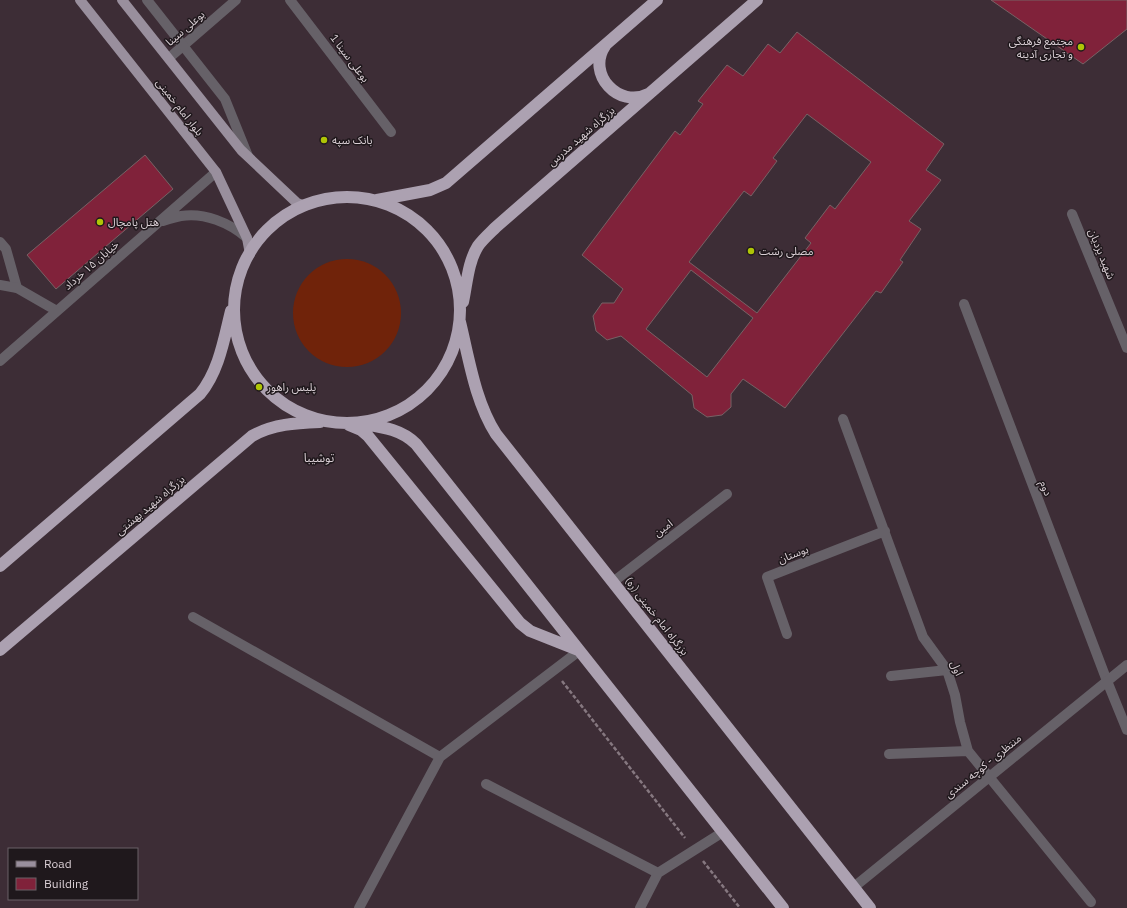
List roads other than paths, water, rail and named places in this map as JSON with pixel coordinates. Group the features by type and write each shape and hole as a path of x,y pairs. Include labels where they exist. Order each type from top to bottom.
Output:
{"highway":[{"path":"371,200 387,199 430,190 446,184 657,0"},
{"name":"بزرگراه شهید مدرس","path":"342,422 383,417 402,408 420,396 432,385 447,363 455,343 473,257 479,244 485,237 757,0"},
{"path":"607,44 601,54 599,65 602,76 608,86 617,94 627,97 639,97 652,92"},
{"path":"0,566 200,394 210,380 215,367 241,273 250,254 262,237 273,226 301,204 347,197 371,200 404,213 422,225 436,241 448,259 454,274 459,295 460,319"},
{"path":"236,294 235,315 239,341 250,366 258,379 277,398 290,407 310,416 390,429 402,433 411,439 783,908"},
{"name":"بزرگراه امام خمینی (ره)","path":"460,319 481,403 492,427 870,908"},
{"path":"342,422 358,428 368,436 520,623 530,630 579,651"},
{"name":"بزرگراه شهید بهشتی","path":"0,650 252,436 279,426 295,423 342,422"}],"main road":[{"name":"بلوار امام خمینی","path":"80,0 216,172 247,238 250,254"},
{"name":"بلوار امام خمینی","path":"122,0 241,150 301,204"}],"street":[{"path":"147,0 225,99 248,156"},
{"name":"بوعلی سینا","path":"169,58 236,0"},
{"name":"بوعلی سینا 1","path":"290,0 391,132"},
{"name":"خیابان ۱۵ خرداد","path":"0,361 216,172"},
{"name":"شهید یزدیان","path":"1072,214 1127,348"},
{"path":"159,222 188,215 204,217 222,222 236,229 247,238"},
{"path":"0,242 6,249 17,288"},
{"path":"0,285 17,288 57,311"},
{"name":"دوم","path":"964,304 1127,730"},
{"name":"اول","path":"843,419 924,637 947,670 955,695 960,722 968,751 1091,902"},
{"name":"امین","path":"613,582 727,494"},
{"name":"بوستان","path":"787,634 767,577 885,531"},
{"path":"193,617 440,758"},
{"path":"359,908 440,758 579,651"},
{"name":"منتظری - کوچه سندی","path":"854,887 1127,665"},
{"path":"892,676 947,670"},
{"path":"889,754 968,751"},
{"path":"486,784 658,873"},
{"path":"640,908 658,873 723,832"}],"place":[{"name":"مجتمع فرهنگی و تجاری آدینه","path":"1081,47"},
{"name":"بانک سپه","path":"324,140"},
{"name":"هتل پامچال","path":"100,222"},
{"name":"مصلی رشت","path":"751,251"},
{"name":"پلیس راهور","path":"259,387"}],"district":[{"name":"توشیبا","path":"319,457"}]}
